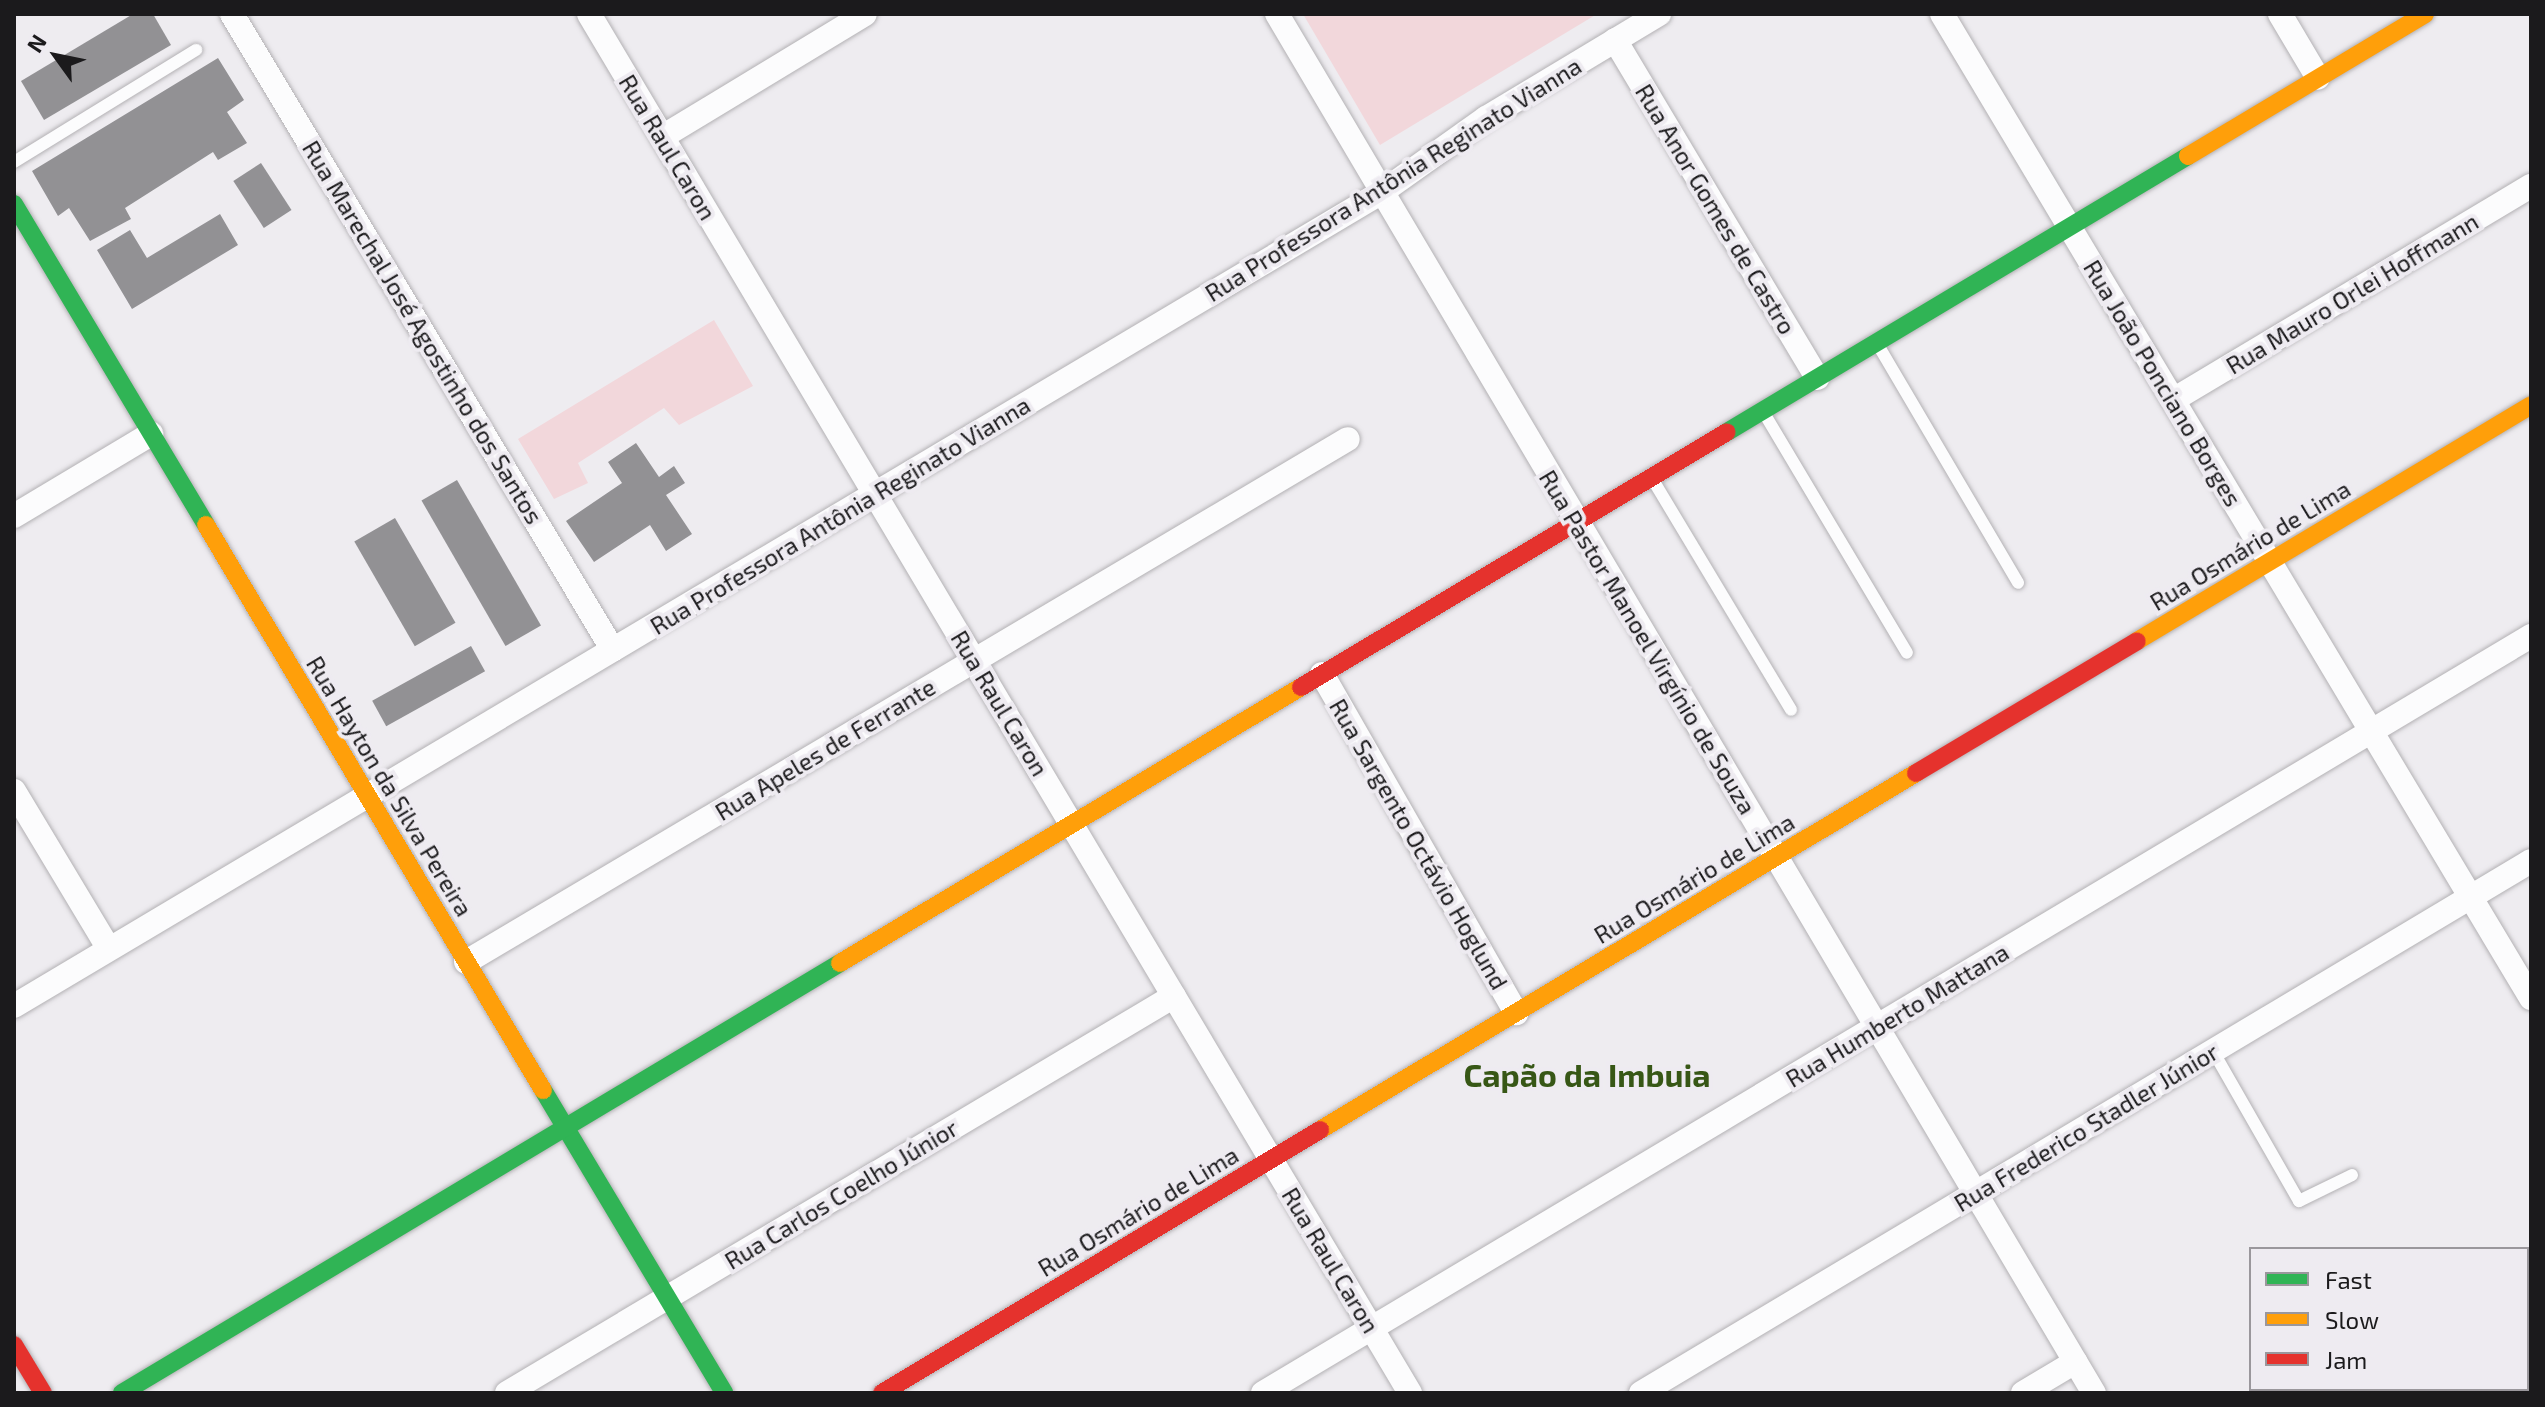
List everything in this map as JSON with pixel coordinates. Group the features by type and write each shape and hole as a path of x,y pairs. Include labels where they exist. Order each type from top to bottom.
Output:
{"street":[{"name":"Rua Marechal José Agostinho dos Santos","path":"232,14 613,650"},
{"name":"Rua Raul Caron","path":"589,14 1410,1393"},
{"path":"662,137 865,14"},
{"name":"Rua Pastor Manoel Virgínio de Souza","path":"1277,14 2094,1393"},
{"name":"Rua Professora Antônia Reginato Vianna","path":"14,1006 1382,192 1486,118 1659,14"},
{"name":"Rua João Ponciano Borges","path":"1942,14 2531,998"},
{"path":"2280,14 2318,78"},
{"path":"122,1393 2425,14"},
{"name":"Rua Anor Gomes de Castro","path":"1615,40 1817,378"},
{"name":"Rua Mauro Orlei Hoffmann","path":"2173,400 2531,186"},
{"name":"Rua Hayton da Silva Pereira","path":"14,204 724,1393"},
{"name":"Rua Osmário de Lima","path":"882,1393 2531,405"},
{"path":"14,516 151,434"},
{"name":"Rua Apeles de Ferrante","path":"466,962 1348,439"},
{"name":"Rua Humberto Mattana","path":"1263,1393 2531,636"},
{"name":"Rua Sargento Octávio Hoglund","path":"1322,674 1516,1013"},
{"path":"14,791 109,949"},
{"name":"Rua Frederico Stadler Júnior","path":"1641,1393 2531,861"},
{"name":"Rua Carlos Coelho Júnior","path":"507,1393 1174,996"},
{"path":"14,1345 43,1393"},
{"path":"2023,1393 2075,1362"}],"lane":[{"path":"14,162 196,50"},
{"path":"1877,342 2018,583"},
{"path":"1762,411 1907,653"},
{"path":"1652,477 1791,710"},
{"path":"2213,1051 2299,1201 2352,1175"}],"shaded area":[{"path":"1303,14 1597,14 1380,145"},
{"path":"714,320 753,386 679,425 664,408 578,463 588,483 554,499 518,439"}],"building":[{"path":"133,14 153,14 171,45 44,120 21,81"},
{"path":"218,58 244,100 227,112 247,143 218,160 213,152 125,208 131,219 90,241 69,208 58,216 32,171"},
{"path":"261,163 291,210 264,228 233,181"},
{"path":"220,214 238,245 132,309 97,250 130,230 147,258"},
{"path":"636,443 659,477 674,466 685,483 666,495 692,534 666,551 650,525 594,562 566,521 622,483 608,462"},
{"path":"457,480 541,625 505,646 421,501"},
{"path":"395,518 456,623 415,646 354,542"},
{"path":"471,646 485,671 386,726 372,701"}],"traffic: fast":[{"path":"1727,432 2188,156"},
{"path":"14,204 206,525"},
{"path":"122,1393 840,963"},
{"path":"543,1090 724,1393"}],"traffic: slow":[{"path":"2188,156 2425,14"},
{"path":"2137,641 2531,405"},
{"path":"206,525 543,1090"},
{"path":"840,963 1301,687"},
{"path":"1320,1130 1916,773"}],"traffic: jam":[{"path":"1301,687 1727,432"},
{"path":"1916,773 2137,641"},
{"path":"882,1393 1320,1130"},
{"path":"14,1345 43,1393"}],"district":[{"name":"Capão da Imbuia","path":"1587,1074"}]}
